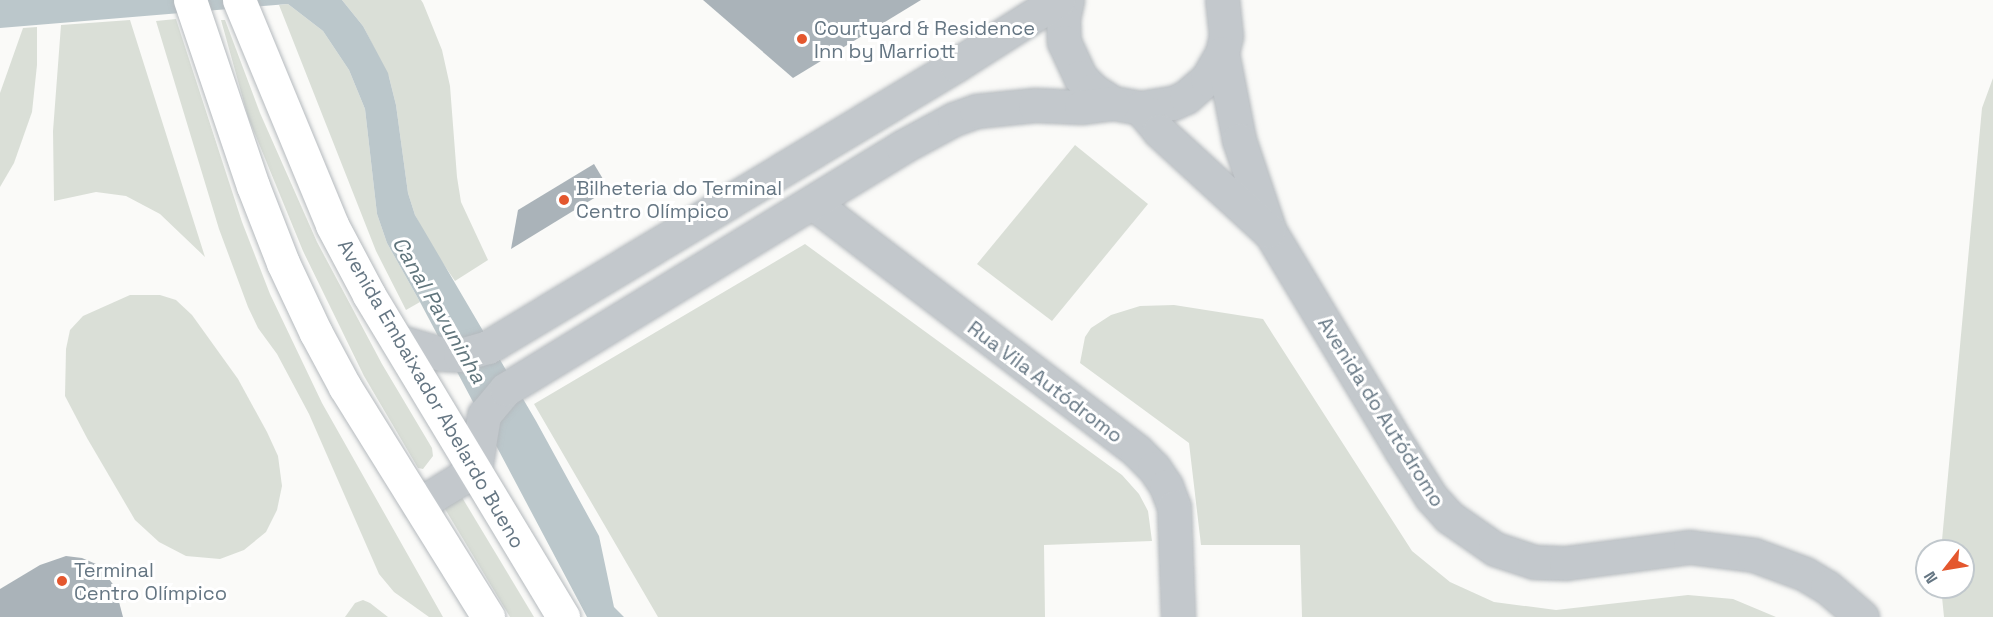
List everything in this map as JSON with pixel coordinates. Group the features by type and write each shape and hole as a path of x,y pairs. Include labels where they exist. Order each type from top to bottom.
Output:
{"main road":[{"path":"190,0 253,186 283,263 345,387 488,617"},
{"name":"Avenida Embaixador Abelardo Bueno","path":"243,12 332,225 369,295 563,617"}],"street":[{"path":"397,341 442,354 477,352 528,324 956,65 1058,0"},
{"path":"1067,0 1063,30 1070,60 1080,77 1093,90 1126,105 1159,131 1270,232"},
{"path":"1222,0 1226,18 1222,53 1239,140 1270,232"},
{"path":"418,505 475,470 482,422 489,406 506,389 928,132 976,111 1035,105 1157,107 1186,97 1207,79 1222,53"},
{"name":"Rua Vila Autódromo","path":"813,203 1137,451 1154,468 1166,486 1174,507 1178,617"},
{"name":"Avenida do Autódromo","path":"1270,232 1431,497 1449,517 1472,535 1518,559 1550,563 1690,547 1754,555 1812,578 1844,598 1862,617"}],"shaded area":[{"path":"342,0 421,0 442,50 450,86 461,202 488,260 455,281 431,246 415,215 408,193 396,105 389,77 363,26"},
{"path":"288,4 323,31 349,70 365,109 377,214 387,243 420,302 406,310 376,251 279,5"},
{"path":"176,19 242,222 270,294 322,403 443,617 429,617 394,592 379,574 309,414 277,354 258,328 248,307 219,229 156,21"},
{"path":"130,20 205,257 160,214 126,196 96,192 54,201 53,131 61,25"},
{"path":"221,20 225,20 260,113 317,242 382,364 432,448 433,456 423,469 418,468 364,376 303,251 248,117"},
{"path":"37,27 37,65 32,112 14,163 0,187 0,93 23,28"},
{"path":"1993,78 1993,617 1944,617 1942,599 1975,599 1975,539 1942,539 1982,108"},
{"path":"1075,145 1148,204 1052,321 977,264"},
{"path":"805,244 1122,475 1139,494 1148,511 1152,541 1044,545 1045,617 658,617 534,404"},
{"path":"130,295 160,295 176,300 192,315 238,379 278,456 282,486 277,510 266,532 244,550 220,559 186,556 159,542 135,520 65,396 66,349 70,330 83,316"},
{"path":"1174,305 1263,319 1412,551 1450,582 1494,602 1556,610 1688,595 1733,599 1776,617 1302,617 1300,545 1201,545 1189,443 1080,363 1085,337 1091,328 1111,315 1140,306"},
{"path":"460,494 534,617 510,617 445,509 444,504"},
{"path":"363,600 388,617 345,617 355,603"}],"water":[{"name":"Canal Pavuninha","path":"0,0 342,0 363,26 388,73 396,105 408,193 415,215 536,421 599,536 614,607 624,617 587,617 387,243 377,214 365,109 349,70 323,31 288,4 0,28"}],"building":[{"name":"Courtyard & Residence Inn by Marriott","path":"703,0 921,0 793,78"},
{"name":"Bilheteria do Terminal Centro Olímpico","path":"594,164 609,189 511,249 518,210"},
{"name":"Terminal Centro Olímpico","path":"66,556 82,558 96,564 115,587 123,617 0,617 0,589 40,565"}],"place":[{"name":"Courtyard & Residence Inn by Marriott","path":"802,39"},
{"name":"Bilheteria do Terminal Centro Olímpico","path":"564,200"},
{"name":"Terminal Centro Olímpico","path":"62,581"}]}
